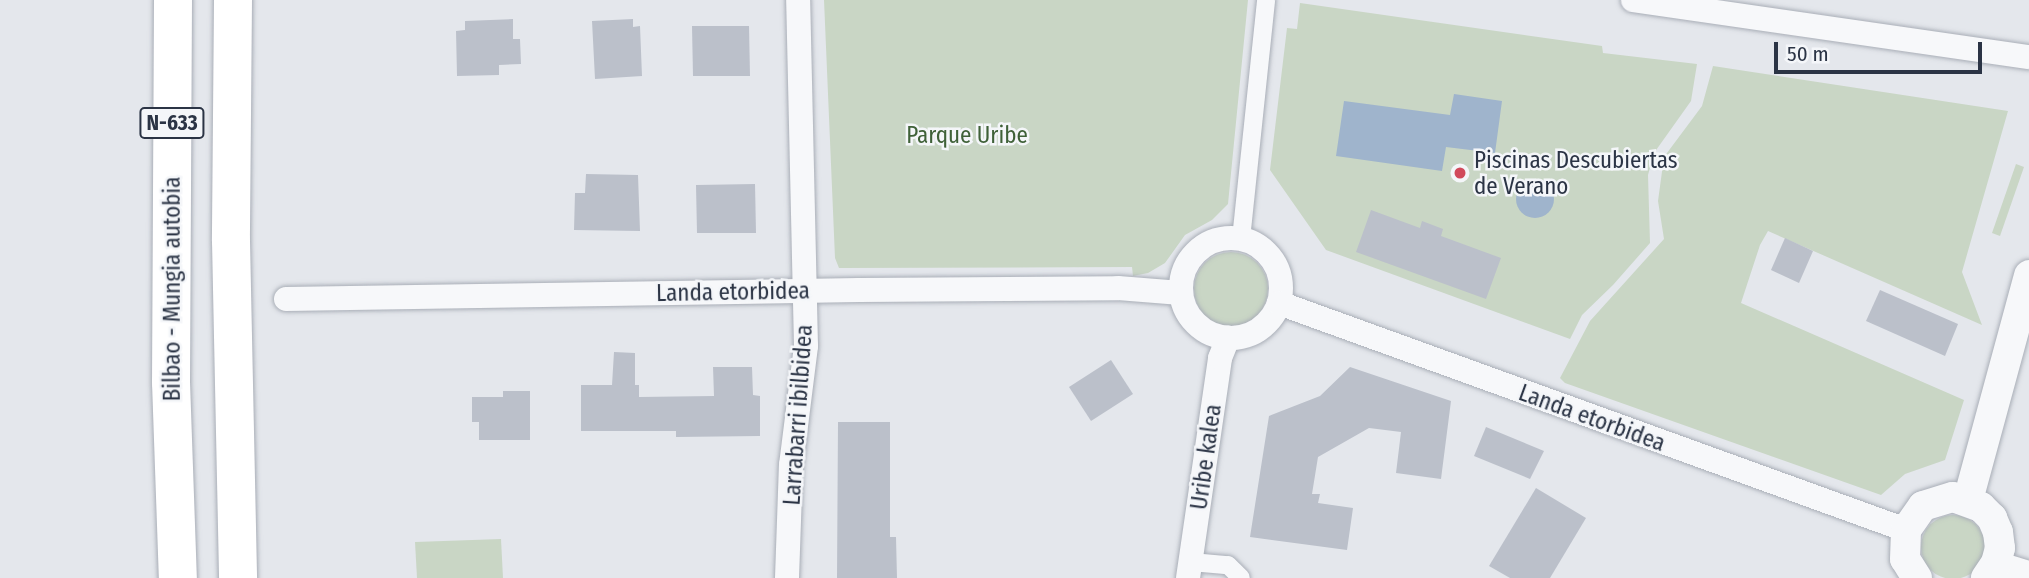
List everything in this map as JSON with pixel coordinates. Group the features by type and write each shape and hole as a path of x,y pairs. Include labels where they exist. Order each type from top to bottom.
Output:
{"highway":[{"name":"Bilbao - Mungia autobia","path":"173,0 171,383 178,578"},
{"name":"N-633","path":"233,0 232,241 238,578"}],"street":[{"name":"Larrabarri ibilbidea","path":"787,578 791,465 806,346 798,0"},
{"path":"1241,239 1266,0"},
{"path":"1633,0 1665,2 2029,57"},
{"path":"1241,239 1254,243 1275,262 1281,289 1279,303 1272,317 1260,329 1245,336 1228,338 1202,329 1184,307 1181,293 1187,263 1197,250 1210,242 1241,239"},
{"path":"1968,500 2029,275"},
{"name":"Landa etorbidea","path":"286,299 805,290 1118,288 1181,293"},
{"name":"Landa etorbidea","path":"1279,303 1906,530"},
{"name":"Uribe kalea","path":"1190,570 1220,358 1228,338"},
{"path":"1917,578 1905,559 1906,530 1923,506 1953,497 1968,500 1992,518 2000,548 1991,570 2029,573"},
{"path":"1190,570 1228,565 1241,578"}],"green space":[{"name":"Parque Uribe","path":"824,0 1248,0 1228,204 1212,220 1185,235 1165,263 1148,273 1133,276 1132,267 839,268 835,258"},
{"name":"Piscinas Descubiertas de Verano","path":"1300,3 1602,46 1603,53 1697,64 1691,101 1654,153 1648,175 1650,243 1582,315 1570,339 1326,250 1270,170 1287,28 1297,29"},
{"path":"1713,66 2008,111 1962,272 1982,325 1768,231 1760,245 1741,303 1964,400 1945,460 1905,474 1881,495 1565,383 1560,378 1590,321 1664,239 1658,201 1664,157 1702,106"},
{"path":"2016,164 2024,167 2000,236 1992,233"},
{"path":"1231,252 1245,255 1257,263 1265,275 1268,289 1265,303 1257,315 1245,323 1231,326 1217,323 1205,315 1197,303 1194,289 1197,275 1205,263 1217,255"},
{"path":"1953,515 1965,517 1976,524 1983,535 1983,559 1976,570 1965,577 1953,579 1941,577 1930,570 1923,559 1921,547 1923,535 1930,524 1941,517"},
{"path":"501,539 503,578 417,578 415,542"}],"water":[{"path":"1454,94 1502,101 1495,153 1446,147 1442,171 1336,156 1344,101 1450,115"},
{"path":"1535,180 1549,185 1554,199 1549,213 1535,218 1521,213 1516,199 1521,185"}],"building":[{"path":"513,19 513,39 520,39 521,64 499,65 499,75 457,76 456,31 465,30 465,21"},
{"path":"633,19 633,27 640,26 642,76 595,79 592,21"},
{"path":"692,26 749,26 750,76 693,76"},
{"path":"586,174 638,175 640,231 574,230 575,193 585,193"},
{"path":"755,184 756,233 697,233 696,185"},
{"path":"1371,210 1420,228 1422,221 1443,229 1441,236 1501,258 1486,299 1356,252"},
{"path":"1785,238 1813,251 1799,283 1771,270"},
{"path":"1880,290 1958,324 1945,356 1866,321"},
{"path":"614,352 635,353 635,385 639,385 639,397 714,396 713,367 752,367 753,395 760,396 760,436 676,437 676,431 581,431 581,385 612,385"},
{"path":"1111,360 1133,394 1091,421 1069,387"},
{"path":"1350,367 1451,401 1441,479 1396,473 1401,432 1369,428 1318,457 1312,494 1320,494 1318,503 1353,508 1347,550 1250,537 1269,416 1320,396"},
{"path":"503,391 530,391 530,440 479,440 479,422 472,422 472,397 503,397"},
{"path":"838,422 890,422 890,537 896,537 897,578 837,578"},
{"path":"1486,427 1544,451 1530,479 1474,456"},
{"path":"1536,488 1586,518 1550,578 1510,578 1489,566"}],"place":[{"name":"Piscinas Descubiertas de Verano","path":"1460,173"}]}
